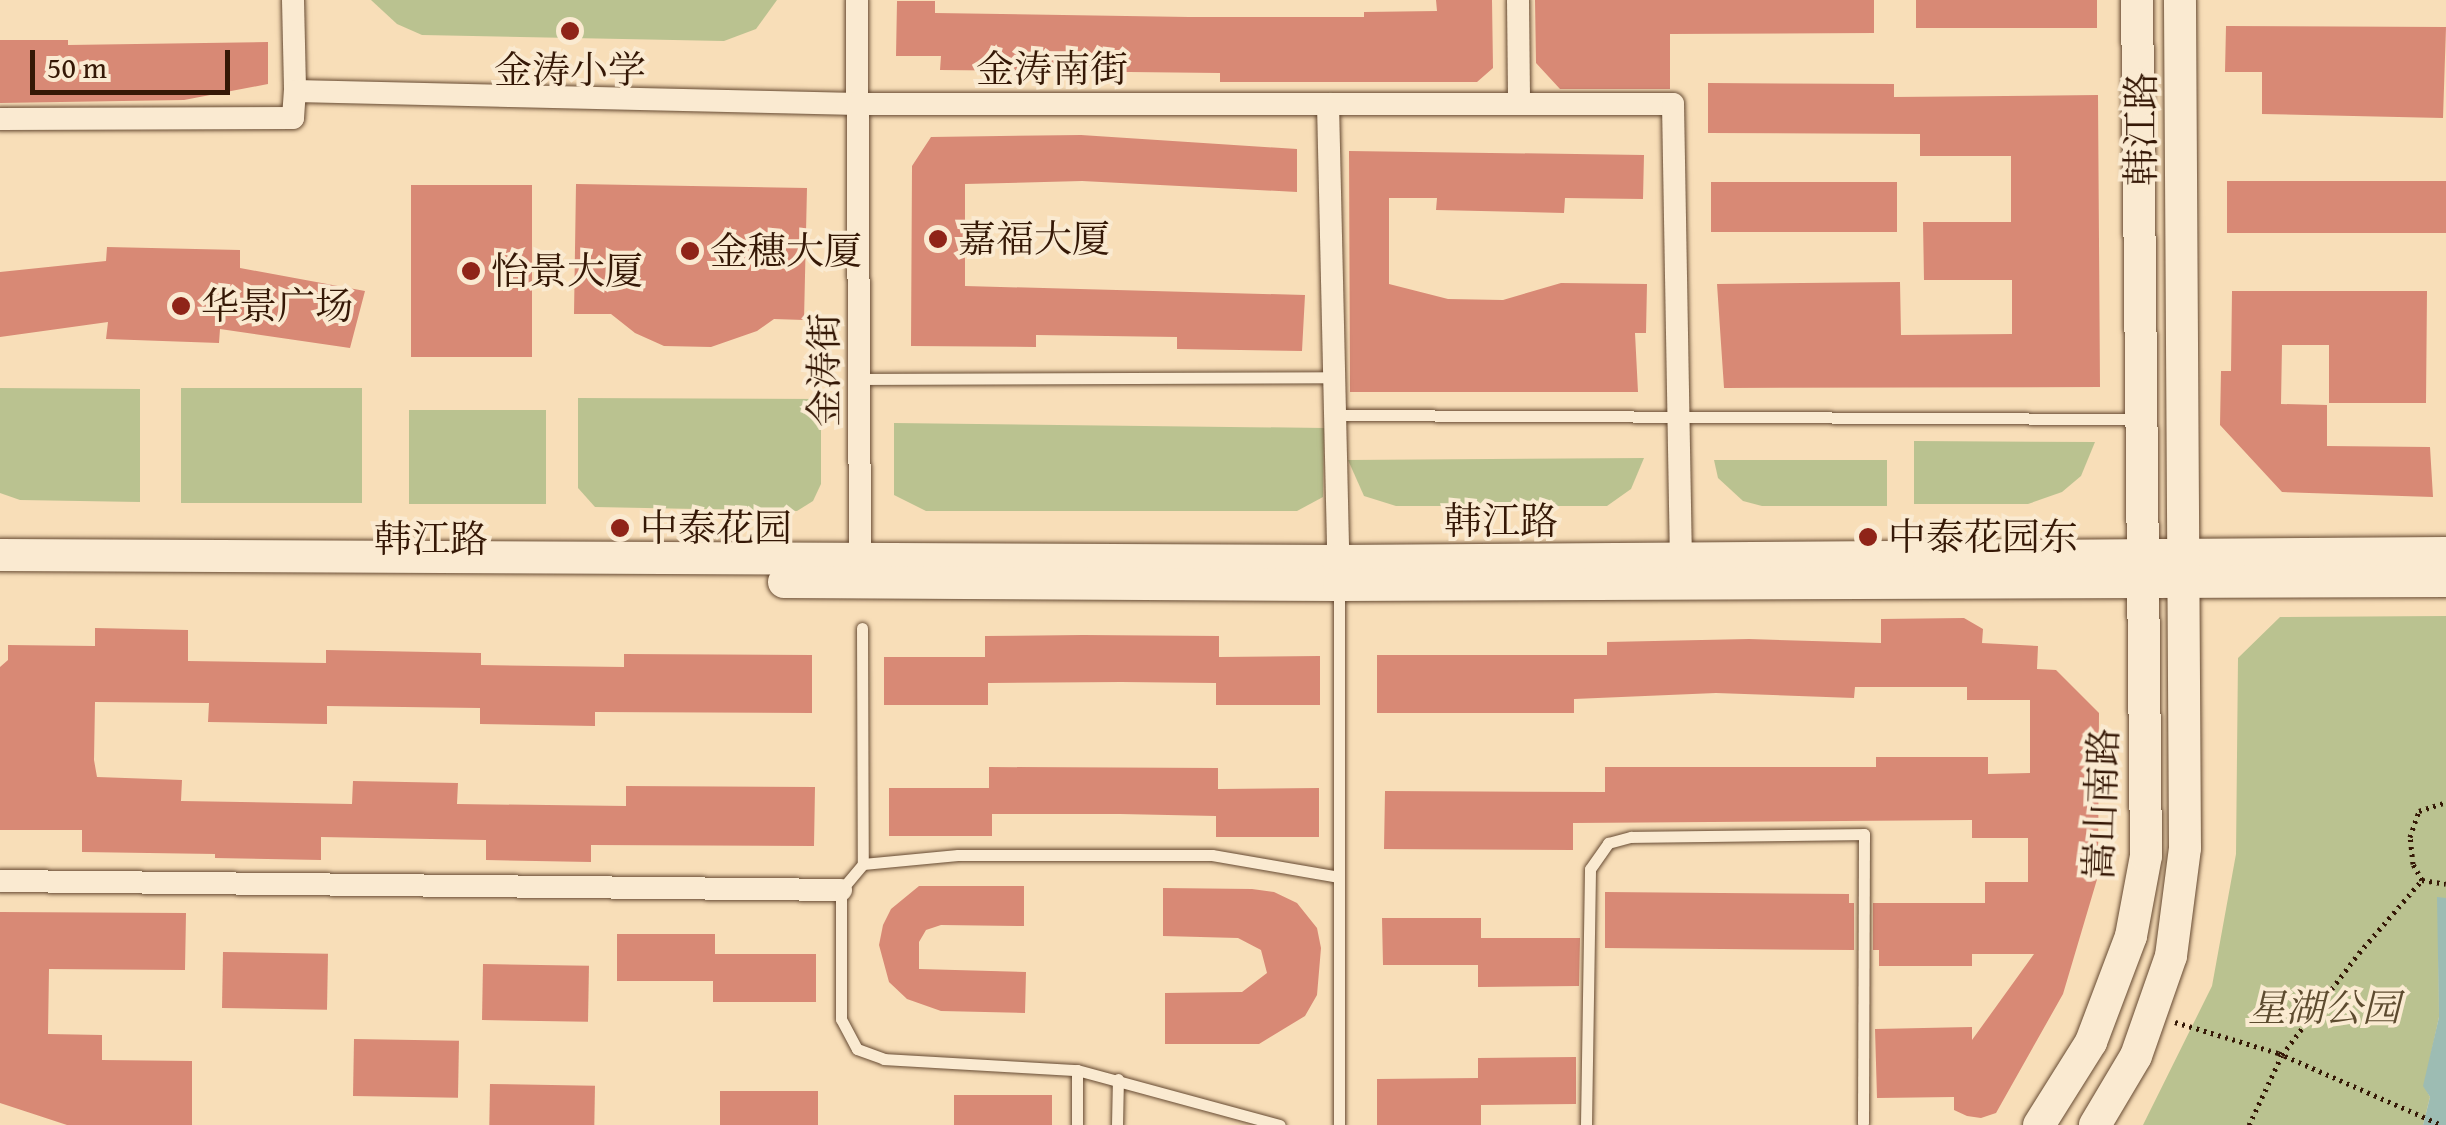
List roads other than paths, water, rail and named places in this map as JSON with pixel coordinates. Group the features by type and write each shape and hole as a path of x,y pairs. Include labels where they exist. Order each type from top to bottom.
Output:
{"street":[{"path":"0,119 293,118 292,0"},
{"name":"金涛街","path":"857,0 861,571"},
{"path":"1518,0 1519,104"},
{"name":"嵩山南路","path":"2038,1125 2091,1042 2131,936 2146,856 2137,0"},
{"name":"韩江路","path":"2180,0 2183,570"},
{"name":"金涛南街","path":"295,91 858,104 1673,104 1681,560"},
{"path":"1328,104 1339,573"},
{"name":"韩江路","path":"2183,570 2446,553"},
{"name":"韩江路","path":"0,555 861,571"},
{"name":"韩江路","path":"1339,573 1681,560 2142,570"},
{"path":"2095,1125 2136,1056 2170,956 2185,848 2183,570"},
{"name":"韩江路","path":"0,576 2183,570 2446,580"},
{"path":"0,881 842,890"}],"lane":[{"path":"859,379 1334,377"},
{"path":"1334,415 2141,419"},
{"path":"1339,573 1339,1125"},
{"path":"862,628 864,864 842,890 842,1018 857,1049 884,1059 1077,1070 1280,1125"},
{"path":"1586,1125 1590,869 1608,843 1632,837 1864,834 1864,1124"},
{"path":"864,864 958,855 1212,855 1339,877"},
{"path":"1076,1125 1077,1070"},
{"path":"1117,1125 1118,1079"}],"water":[{"path":"2437,897 2446,898 2446,1125 2423,1125 2430,1097 2423,1086 2439,1017"}],"place":[{"name":"金涛小学","path":"570,31"},
{"name":"嘉福大厦","path":"938,239"},
{"name":"金穗大厦","path":"690,251"},
{"name":"怡景大厦","path":"471,271"},
{"name":"华景广场","path":"181,306"},
{"name":"中泰花园","path":"620,528"},
{"name":"中泰花园东","path":"1868,537"}],"park label":[{"name":"星湖公园","path":"2324,1008"}]}
